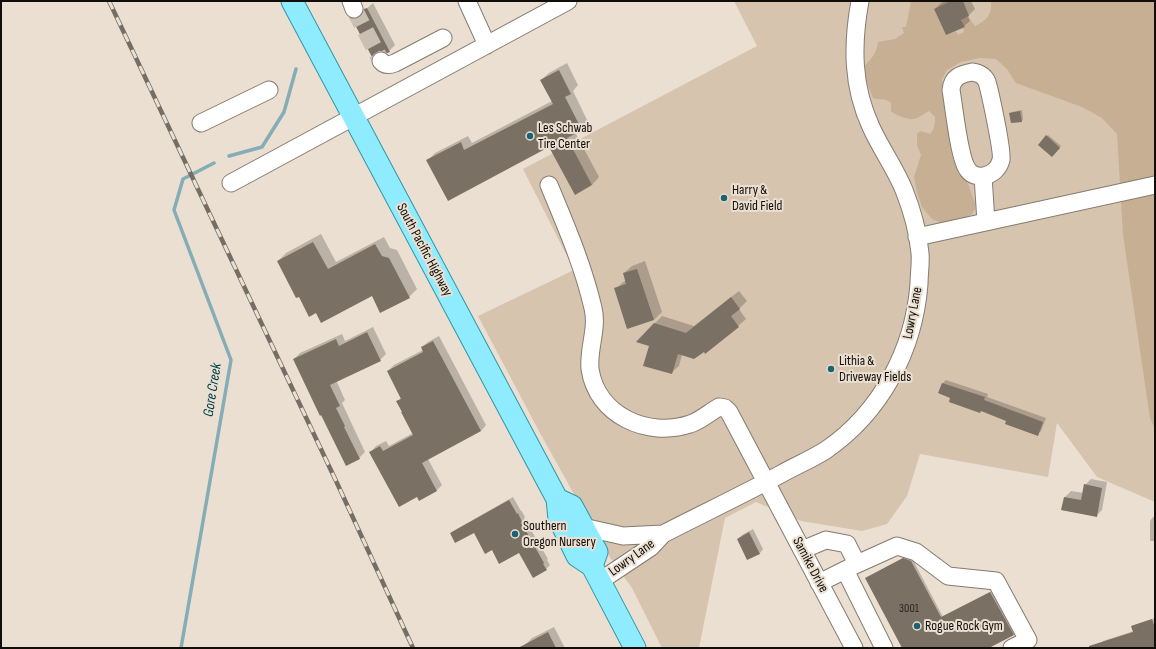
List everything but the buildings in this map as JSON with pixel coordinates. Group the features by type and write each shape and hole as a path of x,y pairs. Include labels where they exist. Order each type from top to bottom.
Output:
{"main road":[{"name":"South Pacific Highway","path":"292,1 557,499 559,519 577,556 596,573 635,648"},
{"path":"557,499 572,506 597,552 596,573"}],"street":[{"path":"467,1 487,45"},
{"path":"230,183 568,1"},
{"name":"Lowry Lane","path":"596,573 651,547 663,534 766,482 825,450 844,435 878,399 889,382 906,346 916,309 920,254 908,200 891,162 870,127 858,91 854,49 856,21 860,1"},
{"path":"381,61 383,64 389,65 395,63 443,38"},
{"path":"972,72 978,73 985,77 1002,159 998,168 992,174 983,176 974,175 968,171 963,158 951,90 956,77 961,74 972,72"},
{"path":"201,123 269,90"},
{"path":"983,176 986,222"},
{"name":"Samike Drive","path":"549,185 577,253 594,309 595,327 589,353 590,364 593,382 604,402 627,420 652,428 664,429 692,424 719,407 725,408 729,412 854,648"},
{"path":"917,237 1155,185"},
{"name":"Lowry Lane","path":"583,527 623,536 663,534"},
{"path":"802,550 826,540 847,544 851,567 884,648"},
{"path":"819,582 897,546 916,552 948,576 996,581 1028,640 1012,648"}],"shaded area":[{"name":"Lithia & Driveway Fields","path":"734,1 1155,1 1155,502 1097,477 1057,423 1048,477 920,454 907,496 887,524 862,531 801,521 756,502 725,518 699,648 662,648 632,588 611,559 599,539 540,433 478,316 574,270 523,169 757,46"},
{"path":"911,1 951,1 934,9 946,35 956,31 958,35 964,32 963,28 965,27 961,19 968,17 975,26 979,24 986,19 990,13 991,1 1155,1 1155,429 1150,418 1123,235 1117,134 1102,118 1082,107 1016,83 1007,69 996,59 980,58 961,62 947,70 942,79 942,89 953,159 968,184 975,203 975,209 968,217 949,222 939,222 932,219 922,207 914,177 921,155 917,145 917,134 920,131 930,134 934,128 935,117 929,111 916,118 908,119 891,111 891,103 889,101 873,98 867,82 864,66 873,56 878,42 895,39 904,33 902,27 906,27"}],"waterway":[{"name":"Gore Creek","path":"229,156 262,147 284,112 296,69"},
{"name":"Gore Creek","path":"181,648 231,360 174,210 183,179 214,163"}],"tunnel":[{"path":"354,9 381,61"}],"railway":[{"path":"109,1 337,483 413,648"}],"place":[{"name":"Les Schwab Tire Center","path":"530,136"},
{"name":"Harry & David Field","path":"724,198"},
{"name":"Lithia & Driveway Fields","path":"831,369"},
{"name":"Southern Oregon Nursery","path":"515,534"},
{"name":"Rogue Rock Gym","path":"917,626"}]}
